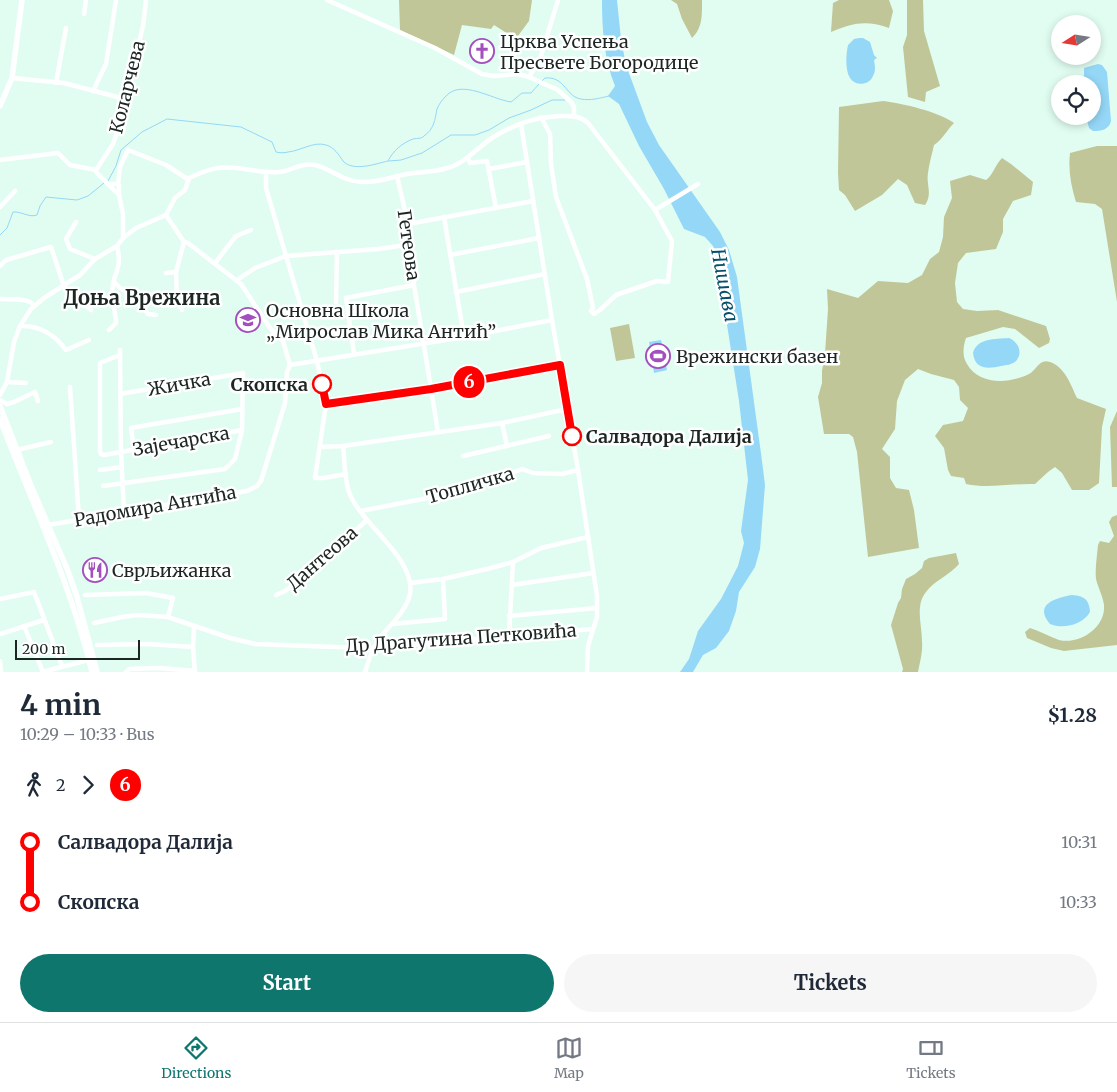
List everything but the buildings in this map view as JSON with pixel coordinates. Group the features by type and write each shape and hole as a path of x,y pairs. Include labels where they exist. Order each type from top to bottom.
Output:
{"main road":[{"path":"0,106 12,78 22,0"},
{"path":"0,406 66,566 77,597 97,672"},
{"path":"0,419 72,598 92,672"}],"street":[{"path":"84,14 86,0"},
{"path":"94,91 106,64 116,0"},
{"name":"Коларчева","path":"96,170 116,137 121,98 135,59 143,26 146,0"},
{"path":"327,0 435,48 482,74 493,76 518,74 558,90 569,99 573,106 574,116"},
{"path":"529,77 540,58 558,0"},
{"path":"56,83 66,28"},
{"path":"12,78 56,83 121,98"},
{"path":"0,395 7,382 14,342 20,326 34,306 80,276 95,259 118,246 123,238 136,228 166,215 175,198 185,190 189,180 206,171 219,168 242,168 266,173 281,172 304,165 311,165 318,166 347,180 375,182 397,176 444,169 468,158 494,137 526,121 541,117 574,116 583,119 592,128 655,210 672,241 668,282 657,281 616,294 596,313 594,314 591,311 593,308 587,279 556,197 551,164 550,134 541,117"},
{"path":"521,124 593,573 597,618 587,654 586,672"},
{"path":"123,238 123,214 118,195 118,184 120,167 128,150 166,165 189,180"},
{"path":"0,160 58,153 70,165 96,170 118,195"},
{"path":"468,158 470,163 487,161 496,208"},
{"path":"489,169 527,162"},
{"path":"266,173 266,188 317,361 326,404 315,478 346,474"},
{"name":"Гетеова","path":"397,176 408,224 405,234 406,245 438,432"},
{"path":"108,184 118,184"},
{"path":"655,210 698,184"},
{"path":"0,207 15,191"},
{"path":"408,224 533,201"},
{"path":"166,215 184,242 237,280 270,328 283,341 290,365 424,344 552,320"},
{"path":"444,217 464,337"},
{"path":"76,222 66,239 70,249 95,259"},
{"path":"215,263 236,236 251,230"},
{"path":"450,255 539,238"},
{"path":"182,310 177,298 176,272 184,242"},
{"path":"237,280 255,268 286,256 406,245"},
{"path":"109,330 116,323 113,304 114,282 120,268 118,246"},
{"path":"0,266 6,260 50,247 64,286 91,310"},
{"path":"336,302 337,252"},
{"path":"166,273 176,272"},
{"path":"456,292 545,274"},
{"path":"114,282 120,288 137,297 148,314 156,315"},
{"path":"354,354 346,298 414,285"},
{"path":"0,299 22,299 34,306"},
{"path":"20,326 30,325 58,338 66,350 89,340"},
{"name":"Зајечарска","path":"120,394 120,352 100,363 100,451 104,455 242,430"},
{"name":"Радомира Антића","path":"48,525 247,491 257,486 261,481 285,404 286,372 290,365"},
{"path":"326,404 431,389 560,365"},
{"name":"Жичка","path":"103,486 225,468 235,459 242,430 243,373 120,394"},
{"path":"7,382 26,383"},
{"path":"70,387 80,519"},
{"path":"0,400 7,404 35,392 38,401"},
{"path":"120,394 124,512"},
{"path":"134,449 131,428 242,409"},
{"path":"320,447 343,446 502,423 567,409"},
{"path":"502,423 507,446"},
{"path":"463,456 549,436"},
{"path":"18,452 20,449 51,442"},
{"path":"343,446 349,492 367,520 404,564 410,583 410,593 406,604 373,648 366,672"},
{"path":"100,470 122,467"},
{"name":"Топличка","path":"361,511 438,496 447,491 477,483 488,483 522,469 533,473 562,474 578,470"},
{"name":"Дантеова","path":"276,595 300,580 367,520"},
{"path":"410,583 443,579 513,562 541,548 588,537"},
{"path":"509,636 513,562"},
{"path":"512,585 593,573"},
{"path":"391,624 445,619 443,579"},
{"path":"0,599 34,592 62,666"},
{"path":"85,595 146,593 173,598"},
{"path":"168,617 173,598 177,594"},
{"path":"510,616 597,608"},
{"name":"Др Драгутина Петковића","path":"94,623 122,617 168,617 194,627 255,644 373,648 593,629"},
{"path":"0,634 44,620"},
{"path":"24,626 42,672 89,660"},
{"path":"126,672 129,669 159,668 195,671 194,627"},
{"path":"97,645 148,644 193,647"},
{"path":"0,661 1,672"}],"green space":[{"path":"399,0 532,0 529,21 515,40 494,25 491,29 462,25 454,55 400,30"},
{"path":"671,0 702,0 700,25 692,38 677,4"},
{"path":"839,0 889,0 893,11 889,28 866,23 846,26 831,32 833,3"},
{"path":"907,0 923,0 924,31 940,86 926,92 925,102 908,97 903,47 907,35"},
{"path":"883,101 930,112 954,123 934,145 928,173 929,197 925,205 915,203 907,185 898,179 882,195 855,211 845,195 839,190 839,107"},
{"path":"1097,146 1117,146 1117,302 1102,209 1095,204 1076,202 1070,178 1070,153"},
{"path":"1002,158 1033,182 1031,195 1013,201 1003,219 1003,232 996,249 966,253 958,263 955,283 957,302 963,309 977,311 998,310 1046,326 1050,339 1049,343 1039,348 1015,329 1003,327 966,338 964,358 972,371 979,376 995,381 1013,380 1029,374 1043,362 1050,362 1064,372 1077,398 1106,409 1102,427 1099,483 1089,490 1072,490 1062,473 1055,467 1035,484 975,485 966,484 964,478 951,476 944,448 935,436 943,425 963,421 968,408 960,400 959,387 954,380 918,369 905,380 897,401 895,429 882,449 890,457 890,478 896,488 909,490 914,510 919,548 868,557 857,452 853,437 849,434 824,434 818,397 822,383 825,353 828,309 827,289 858,298 878,281 908,283 922,275 930,259 939,252 943,237 944,217 952,198 950,181 970,175 986,180"},
{"path":"629,324 635,358 616,361 610,328"},
{"path":"1117,411 1117,487 1112,487 1110,427"},
{"path":"1117,515 1117,645 1064,651 1027,638 1025,632 1030,628 1059,640 1075,640 1090,633 1096,627 1104,613 1103,598 1096,579 1098,545 1100,541 1109,543 1114,536 1109,522 1112,517"},
{"path":"956,553 959,564 926,592 921,603 922,649 918,672 902,672 903,669 891,625 906,579 922,568 924,561 929,558"}],"water":[{"name":"Нишава","path":"602,0 617,0 626,65 647,122 659,145 720,232 729,250 737,277 762,461 765,485 760,549 755,567 739,592 736,611 729,631 716,648 703,655 693,672 680,672 689,659 698,631 721,599 738,566 744,543 741,531 748,480 739,401 725,312 720,264 713,246 705,237 684,229 639,146 619,104 608,96 615,86 604,44"},
{"path":"859,38 870,42 874,55 877,58 874,60 875,70 873,76 868,82 862,84 852,81 848,75 846,57 848,45 854,39"},
{"path":"1101,65 1107,72 1111,121 1107,128 1102,130 1093,131 1088,125 1101,125 1101,75 1084,75 1084,68"},
{"path":"1009,338 1019,347 1016,361 1007,365 987,368 976,363 973,353 978,344 987,340"},
{"name":"Врежински базен","path":"661,340 667,370 654,373 649,342"},
{"path":"1072,595 1083,597 1087,601 1090,612 1087,616 1073,625 1055,626 1050,624 1045,617 1045,607 1054,600"}],"waterway":[{"path":"542,81 545,78 557,80 572,95 584,100 609,96"},
{"path":"108,181 116,166 121,150 142,132 167,119 241,127 272,142 276,152 284,153 317,144 326,145 334,149 347,164 358,167 388,161 392,154 402,145 413,139 422,138 434,124 440,104 453,91 460,89 468,90 511,102 522,93 531,93 539,84"},
{"path":"389,161 401,160 422,153 451,135 475,135 552,100 565,100"},
{"path":"0,235 7,228 13,212 31,216 37,215 46,197 77,200 88,196 104,183"}],"bus line":[{"name":"6","path":"322,384 326,404 431,389 560,365 572,436"}],"place":[{"name":"Црква Успења Пресвете Богородице","path":"482,51"},
{"name":"Основна Школа „Мирослав Мика Антић”","path":"248,320"},
{"name":"Врежински базен","path":"658,356"},
{"name":"Скопска","path":"322,384"},
{"name":"Салвадора Далија","path":"572,436"},
{"name":"Сврљижанка","path":"95,570"}],"district":[{"name":"Доња Врежина","path":"142,297"}]}
